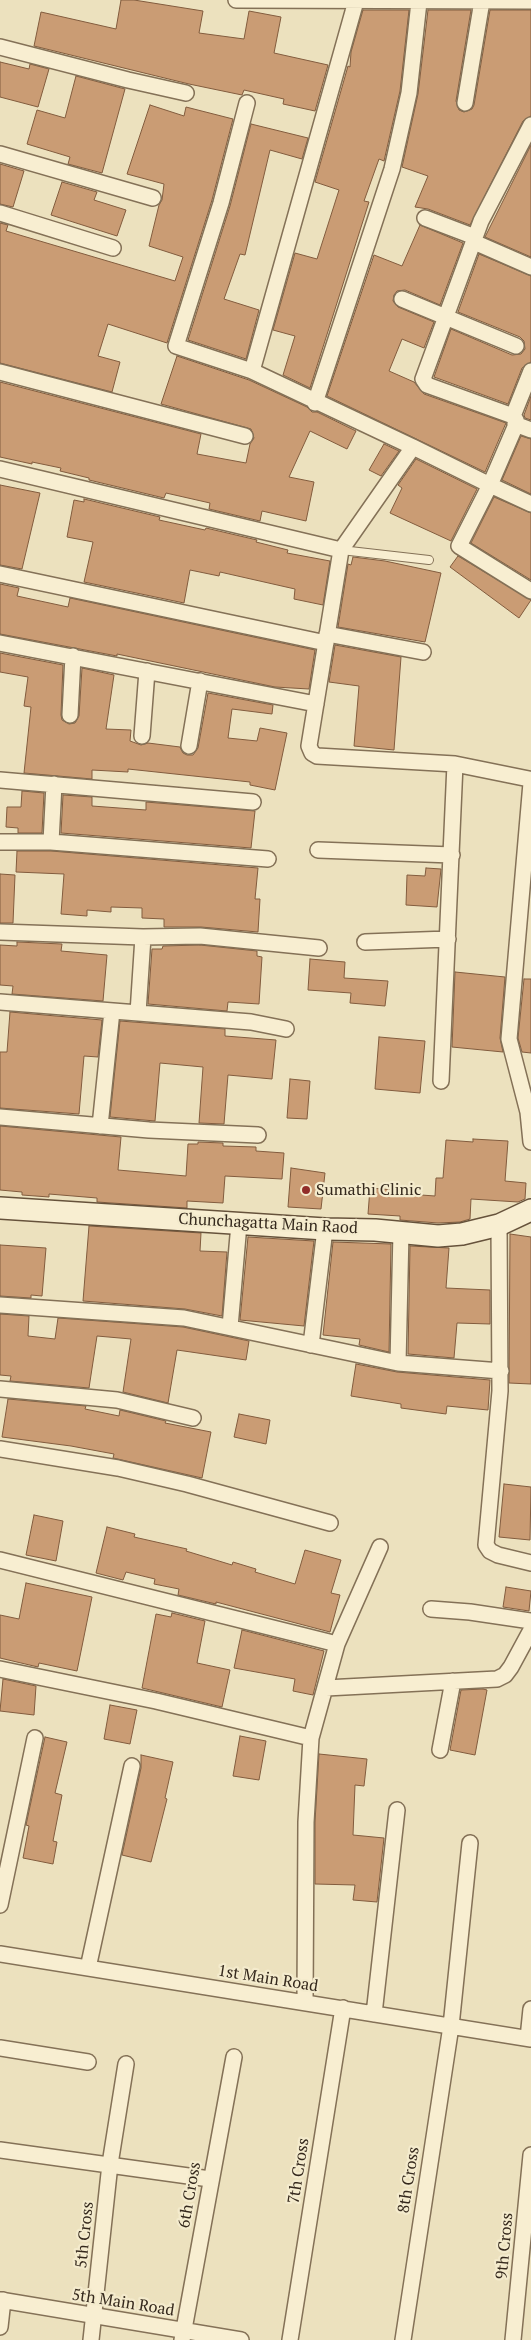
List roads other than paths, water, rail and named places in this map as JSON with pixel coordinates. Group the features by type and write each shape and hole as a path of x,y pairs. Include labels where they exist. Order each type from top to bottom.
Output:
{"street":[{"path":"236,0 531,1"},
{"path":"252,371 356,1"},
{"path":"465,103 482,1"},
{"path":"315,402 392,169 410,93 419,2"},
{"path":"0,47 186,93"},
{"path":"248,103 221,203 176,346 252,371 531,504"},
{"path":"531,126 481,221 423,379 424,382 514,420 531,430"},
{"path":"0,154 153,198"},
{"path":"0,213 113,248"},
{"path":"425,218 475,239 531,267"},
{"path":"402,299 516,346"},
{"path":"531,371 490,485 459,546 531,591"},
{"path":"0,372 245,436"},
{"path":"413,448 341,550 309,746 312,753 318,756 456,764 524,777 531,784 525,929 509,1039 528,1112 531,1142"},
{"path":"0,469 341,550"},
{"path":"0,574 326,639 423,652"},
{"path":"0,643 316,704"},
{"path":"70,715 73,656"},
{"path":"142,736 148,671"},
{"path":"189,746 200,681"},
{"path":"441,1081 456,764"},
{"path":"0,780 253,802"},
{"path":"51,842 54,784"},
{"path":"0,842 51,842 268,859"},
{"path":"318,850 452,856"},
{"path":"0,932 143,937 200,936 319,948"},
{"path":"138,1013 143,937"},
{"path":"365,942 448,939"},
{"path":"0,1002 251,1022 286,1029"},
{"path":"100,1126 112,1011"},
{"path":"0,1117 100,1126 258,1136"},
{"name":"Chunchagatta Main Raod","path":"0,1208 239,1224 401,1232 438,1236 462,1234 499,1225 531,1210"},
{"path":"230,1327 239,1224"},
{"path":"499,1225 501,1371 486,1545 490,1551 498,1555 531,1563"},
{"path":"311,1345 326,1229"},
{"path":"398,1363 401,1232"},
{"path":"0,1305 184,1318 398,1363 501,1371"},
{"path":"0,1389 117,1400 193,1418"},
{"path":"0,1449 118,1468 187,1484 330,1523"},
{"path":"305,2002 306,1822 311,1738 337,1644 380,1547"},
{"path":"0,1560 337,1644"},
{"path":"431,1610 470,1612 531,1621"},
{"path":"326,1688 497,1679 505,1675 531,1630"},
{"path":"0,1669 156,1700 311,1738"},
{"path":"440,1750 453,1681"},
{"path":"0,1905 35,1738"},
{"path":"88,1968 132,1766"},
{"path":"374,2014 397,1810"},
{"name":"8th Cross","path":"403,2340 451,2026 470,1843"},
{"name":"1st Main Road","path":"0,1954 530,2039"},
{"name":"7th Cross","path":"290,2340 343,2008"},
{"path":"530,2039 531,2009"},
{"path":"0,2048 88,2062"},
{"name":"6th Cross","path":"182,2335 234,2057"},
{"name":"5th Cross","path":"91,2340 110,2164 126,2064"},
{"path":"0,2150 210,2179"},
{"name":"9th Cross","path":"513,2340 531,2155"},
{"path":"0,2327 1,2300"},
{"name":"5th Main Road","path":"1,2300 94,2316 182,2335 241,2340"}],"lane":[{"path":"341,550 429,560"}],"place":[{"name":"Sumathi Clinic","path":"306,1190"}]}
